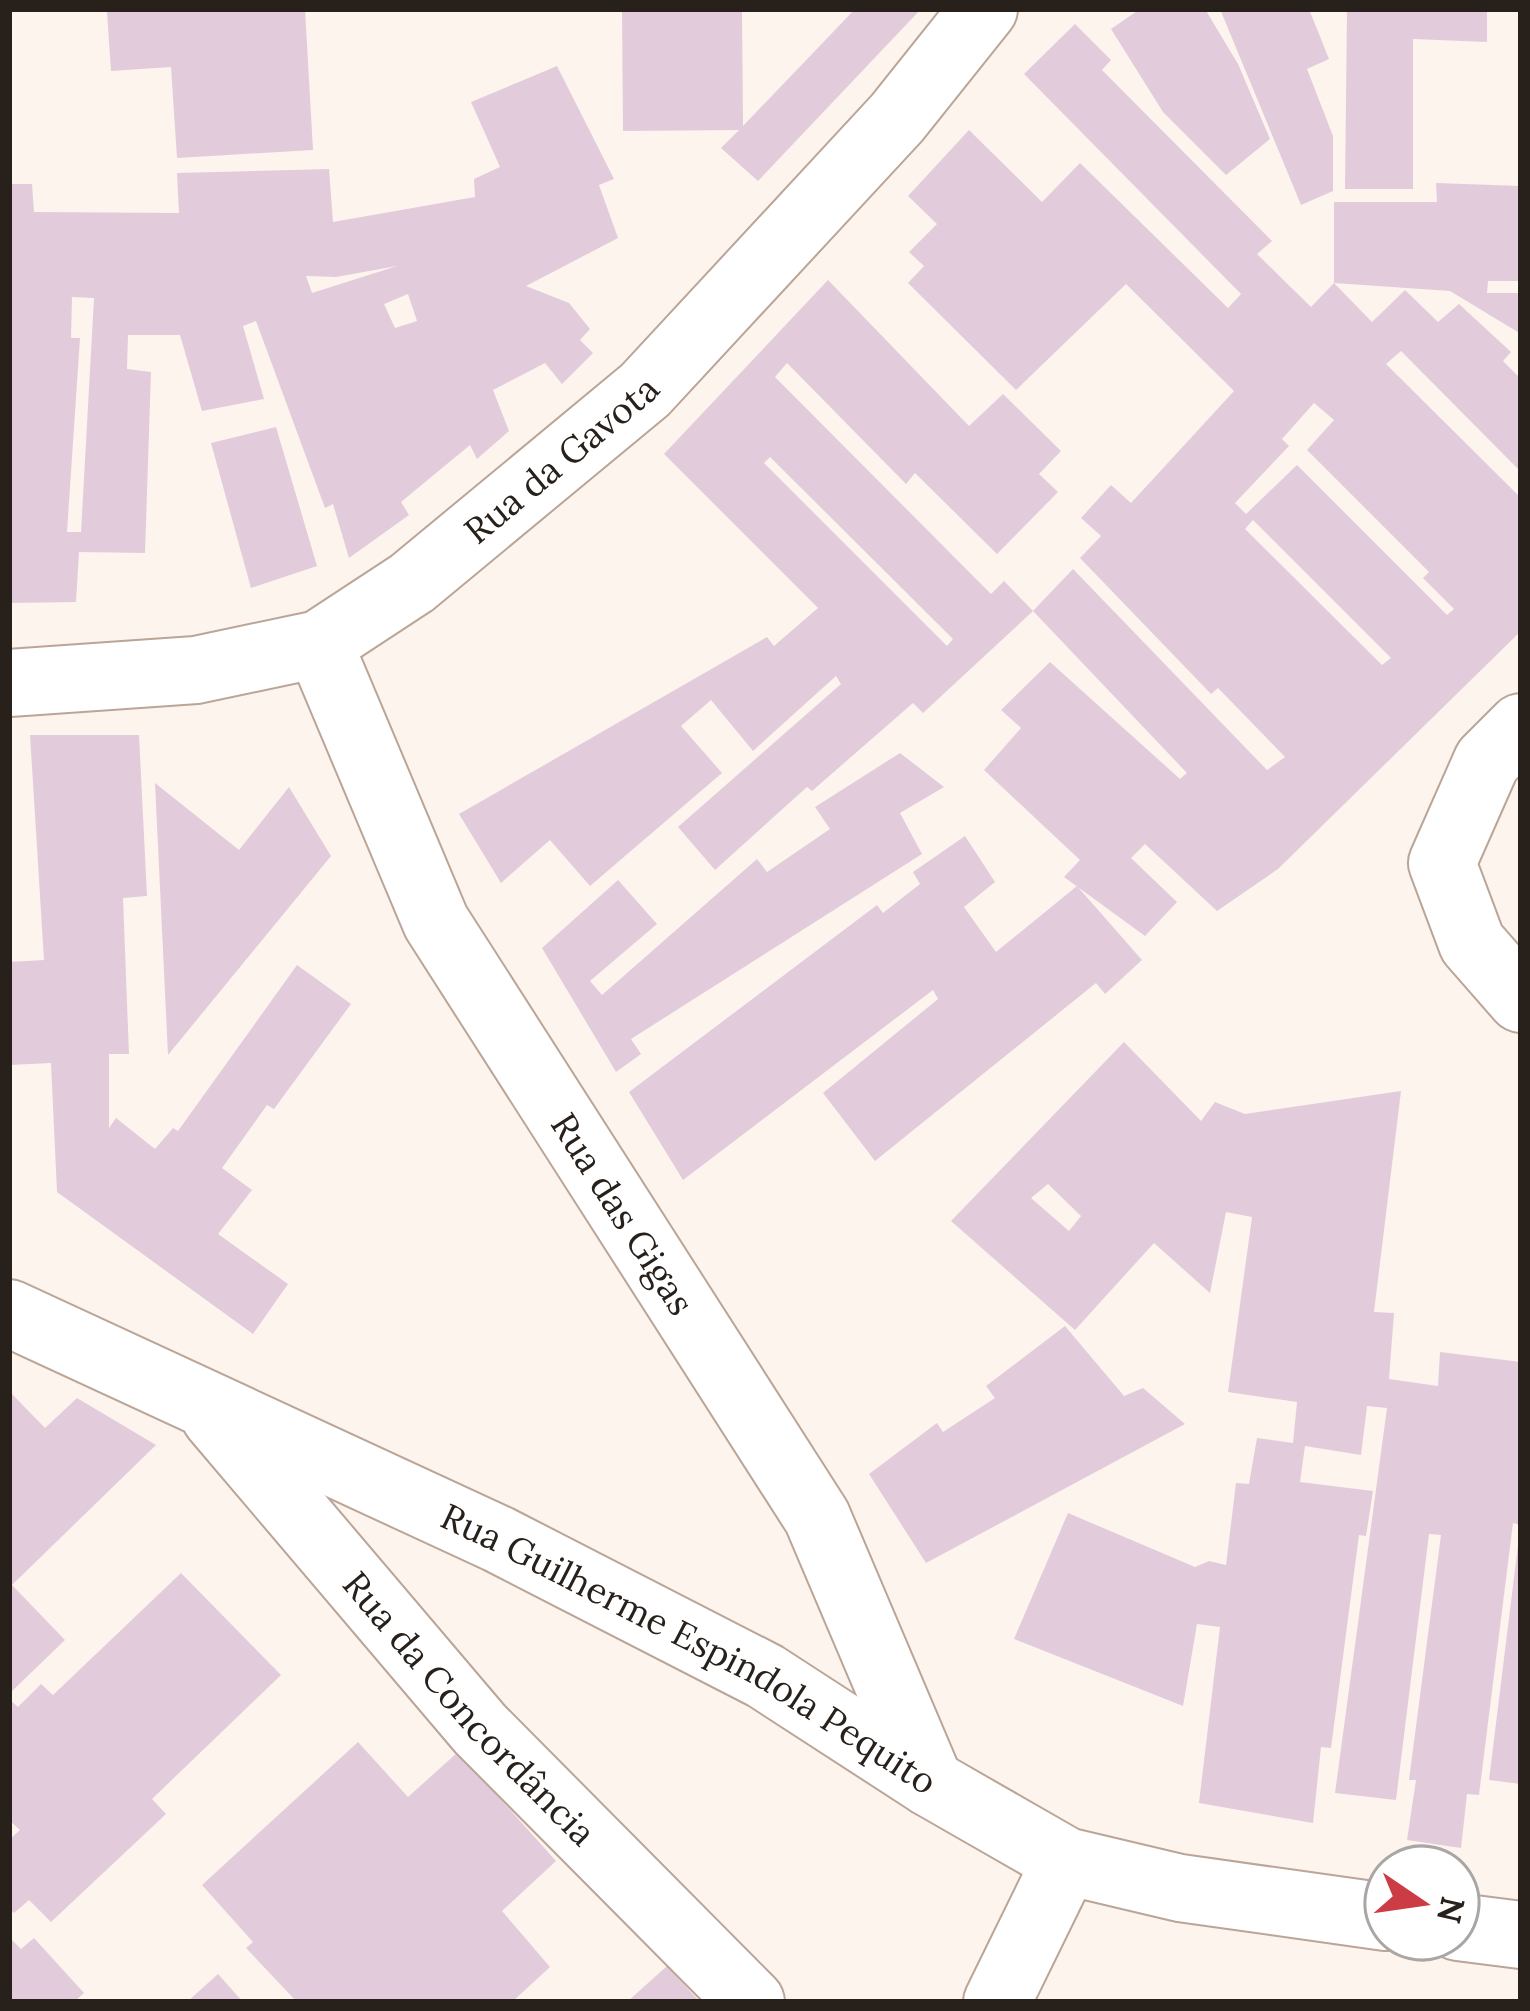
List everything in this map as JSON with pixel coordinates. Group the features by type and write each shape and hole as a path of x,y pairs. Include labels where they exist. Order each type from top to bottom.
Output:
{"street":[{"name":"Rua da Gavota","path":"9,683 196,670 319,644 412,583 645,391 897,118 984,9"},
{"name":"Rua das Gigas","path":"319,644 436,922 817,1517 930,1783"},
{"path":"1521,727 1487,761 1442,863 1472,943 1521,999"},
{"name":"Rua Guilherme Espindola Pequito","path":"9,1313 498,1539 764,1676 930,1783 1066,1862 1180,1888 1362,1914"},
{"name":"Rua da Concordância","path":"203,1403 480,1729 751,2002"},
{"path":"997,2002 1066,1862"},
{"path":"1482,1930 1521,1935"}],"building":[{"path":"305,9 313,150 177,158 171,67 111,71 107,12"},
{"path":"622,9 742,9 743,126 855,9 921,9 758,181 721,148 739,130 623,131"},
{"path":"1140,9 1205,9 1238,64 1270,139 1226,175 1163,112 1111,29"},
{"path":"1220,9 1309,9 1329,59 1307,69 1333,136 1333,191 1301,205"},
{"path":"1347,9 1487,9 1487,42 1413,39 1413,189 1345,189"},
{"path":"1075,24 1111,60 1102,70 1272,241 1257,254 1311,307 1334,283 1372,322 1405,290 1438,322 1459,304 1511,352 1503,361 1521,379 1521,472 1401,351 1386,364 1521,498 1521,631 1278,869 1217,911 1145,844 1131,858 1177,902 1145,936 1064,877 1080,860 984,770 1021,728 1001,710 1050,662 1180,779 1187,773 1033,611 1073,569 1267,770 1285,757 1218,688 1211,694 1080,558 1101,536 1081,518 1111,485 1131,503 1234,391 1126,284 1016,390 908,283 924,266 909,252 937,224 908,196 969,130 1042,202 1080,163 1228,308 1241,294 1024,74","holes":["1314,403 1334,420 1307,450 1429,572 1423,578 1454,609 1447,615 1297,465 1246,514 1235,503 1289,446 1282,439","1253,520 1391,658 1382,665 1245,529"]},
{"path":"557,66 614,179 599,185 618,238 526,286 569,303 590,329 580,340 593,353 562,384 545,363 493,390 509,431 477,459 470,445 401,502 409,515 349,558 333,504 325,508 256,321 243,326 264,399 202,411 180,335 128,335 127,369 151,372 145,553 79,552 76,602 9,603 9,184 32,184 34,212 179,213 177,173 329,169 333,222 475,197 474,179 500,167 471,102","holes":["397,266 312,293 306,276 336,277","408,294 417,321 395,328 384,304","72,297 94,298 81,532 67,532 80,338 71,338"]},
{"path":"1436,183 1521,186 1521,281 1488,281 1487,293 1521,293 1521,334 1450,291 1334,283 1334,202 1437,202"},
{"path":"828,280 969,426 1003,394 1061,451 1039,474 1058,492 997,554 915,473 906,484 787,363 775,377 991,594 1004,581 1033,611 923,713 913,703 812,791 807,787 715,870 678,827 841,684 836,676 753,751 711,700 681,726 722,773 590,886 550,840 501,883 459,814 767,637 774,646 818,608 664,454","holes":["770,457 953,639 947,646 764,463"]},
{"path":"276,427 317,566 251,588 211,443"},
{"path":"30,735 139,735 147,896 123,898 129,1054 109,1054 109,1128 116,1118 155,1149 173,1128 178,1131 297,965 351,1004 274,1109 267,1105 222,1168 252,1190 218,1234 288,1284 253,1334 57,1192 51,1063 9,1065 9,962 44,960"},
{"path":"900,753 944,787 900,813 922,854 631,1039 641,1054 616,1072 542,948 618,880 657,924 590,981 602,995 757,859 767,872 830,829 815,807"},
{"path":"155,783 239,850 289,787 331,856 168,1055"},
{"path":"965,836 995,882 964,907 996,952 1077,886 1142,960 1105,994 1096,983 875,1161 823,1093 938,999 933,990 683,1180 629,1092 877,905 883,913 920,884 913,872"},
{"path":"1124,1042 1201,1121 1215,1102 1245,1114 1401,1091 1374,1312 1394,1313 1389,1379 1438,1386 1440,1352 1521,1362 1521,1525 1513,1523 1479,1795 1467,1794 1462,1843 1407,1840 1416,1780 1409,1780 1441,1535 1429,1534 1396,1800 1335,1793 1387,1408 1367,1406 1361,1455 1305,1446 1300,1482 1373,1491 1366,1536 1359,1535 1331,1748 1321,1747 1313,1823 1199,1803 1220,1627 1197,1624 1183,1706 1014,1639 1068,1513 1195,1567 1209,1561 1226,1565 1236,1483 1249,1484 1257,1438 1293,1443 1297,1402 1228,1392 1252,1217 1226,1212 1210,1293 1154,1243 1075,1330 951,1221","holes":["1048,1184 1081,1216 1069,1231 1031,1198"]},
{"path":"1065,1326 1124,1396 1143,1388 1185,1424 926,1563 869,1474 937,1423 943,1432 995,1398 986,1386"},
{"path":"9,1391 45,1428 77,1398 156,1445 12,1585 65,1640 9,1694"},
{"path":"1521,1546 1521,1784 1489,1780"},
{"path":"181,1573 281,1675 152,1799 166,1814 51,1922 29,1900 14,1913 9,1908 9,1840 20,1830 9,1820 9,1699 18,1707 41,1684 53,1695"},
{"path":"358,1742 408,1797 458,1752 556,1861 502,1911 550,1967 512,2002 297,2002 246,1948 253,1942 202,1885"},
{"path":"9,1937 21,1949 34,1938 84,1993 74,2002 9,2002"},
{"path":"667,1966 700,2002 627,2002"},
{"path":"218,1974 243,2002 187,2002"}]}
